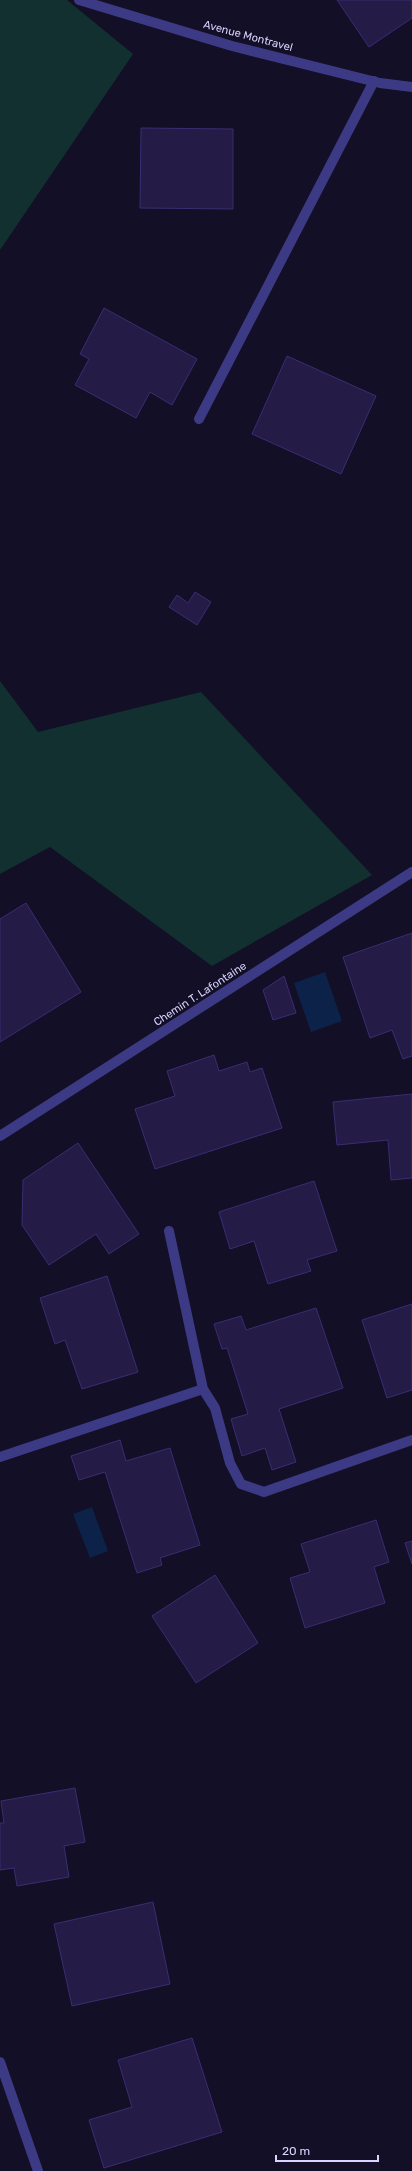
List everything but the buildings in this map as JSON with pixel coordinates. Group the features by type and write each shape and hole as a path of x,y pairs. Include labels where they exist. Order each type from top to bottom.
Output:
{"street":[{"name":"Avenue Montravel","path":"79,0 232,46 374,81 412,87"},
{"path":"199,419 374,81"},
{"name":"Chemin T. Lafontaine","path":"0,1136 412,872"},
{"path":"168,1231 202,1389 215,1408 230,1464 241,1484 264,1492 412,1440"},
{"path":"0,1457 202,1389"},
{"path":"0,2062 38,2171"}],"green space":[{"path":"0,0 67,0 133,54 0,250"},
{"path":"0,681 38,732 201,692 372,875 212,966 50,847 0,874"}],"water":[{"path":"325,972 342,1021 311,1032 294,983"},
{"path":"92,1507 108,1551 90,1558 73,1514"}]}
